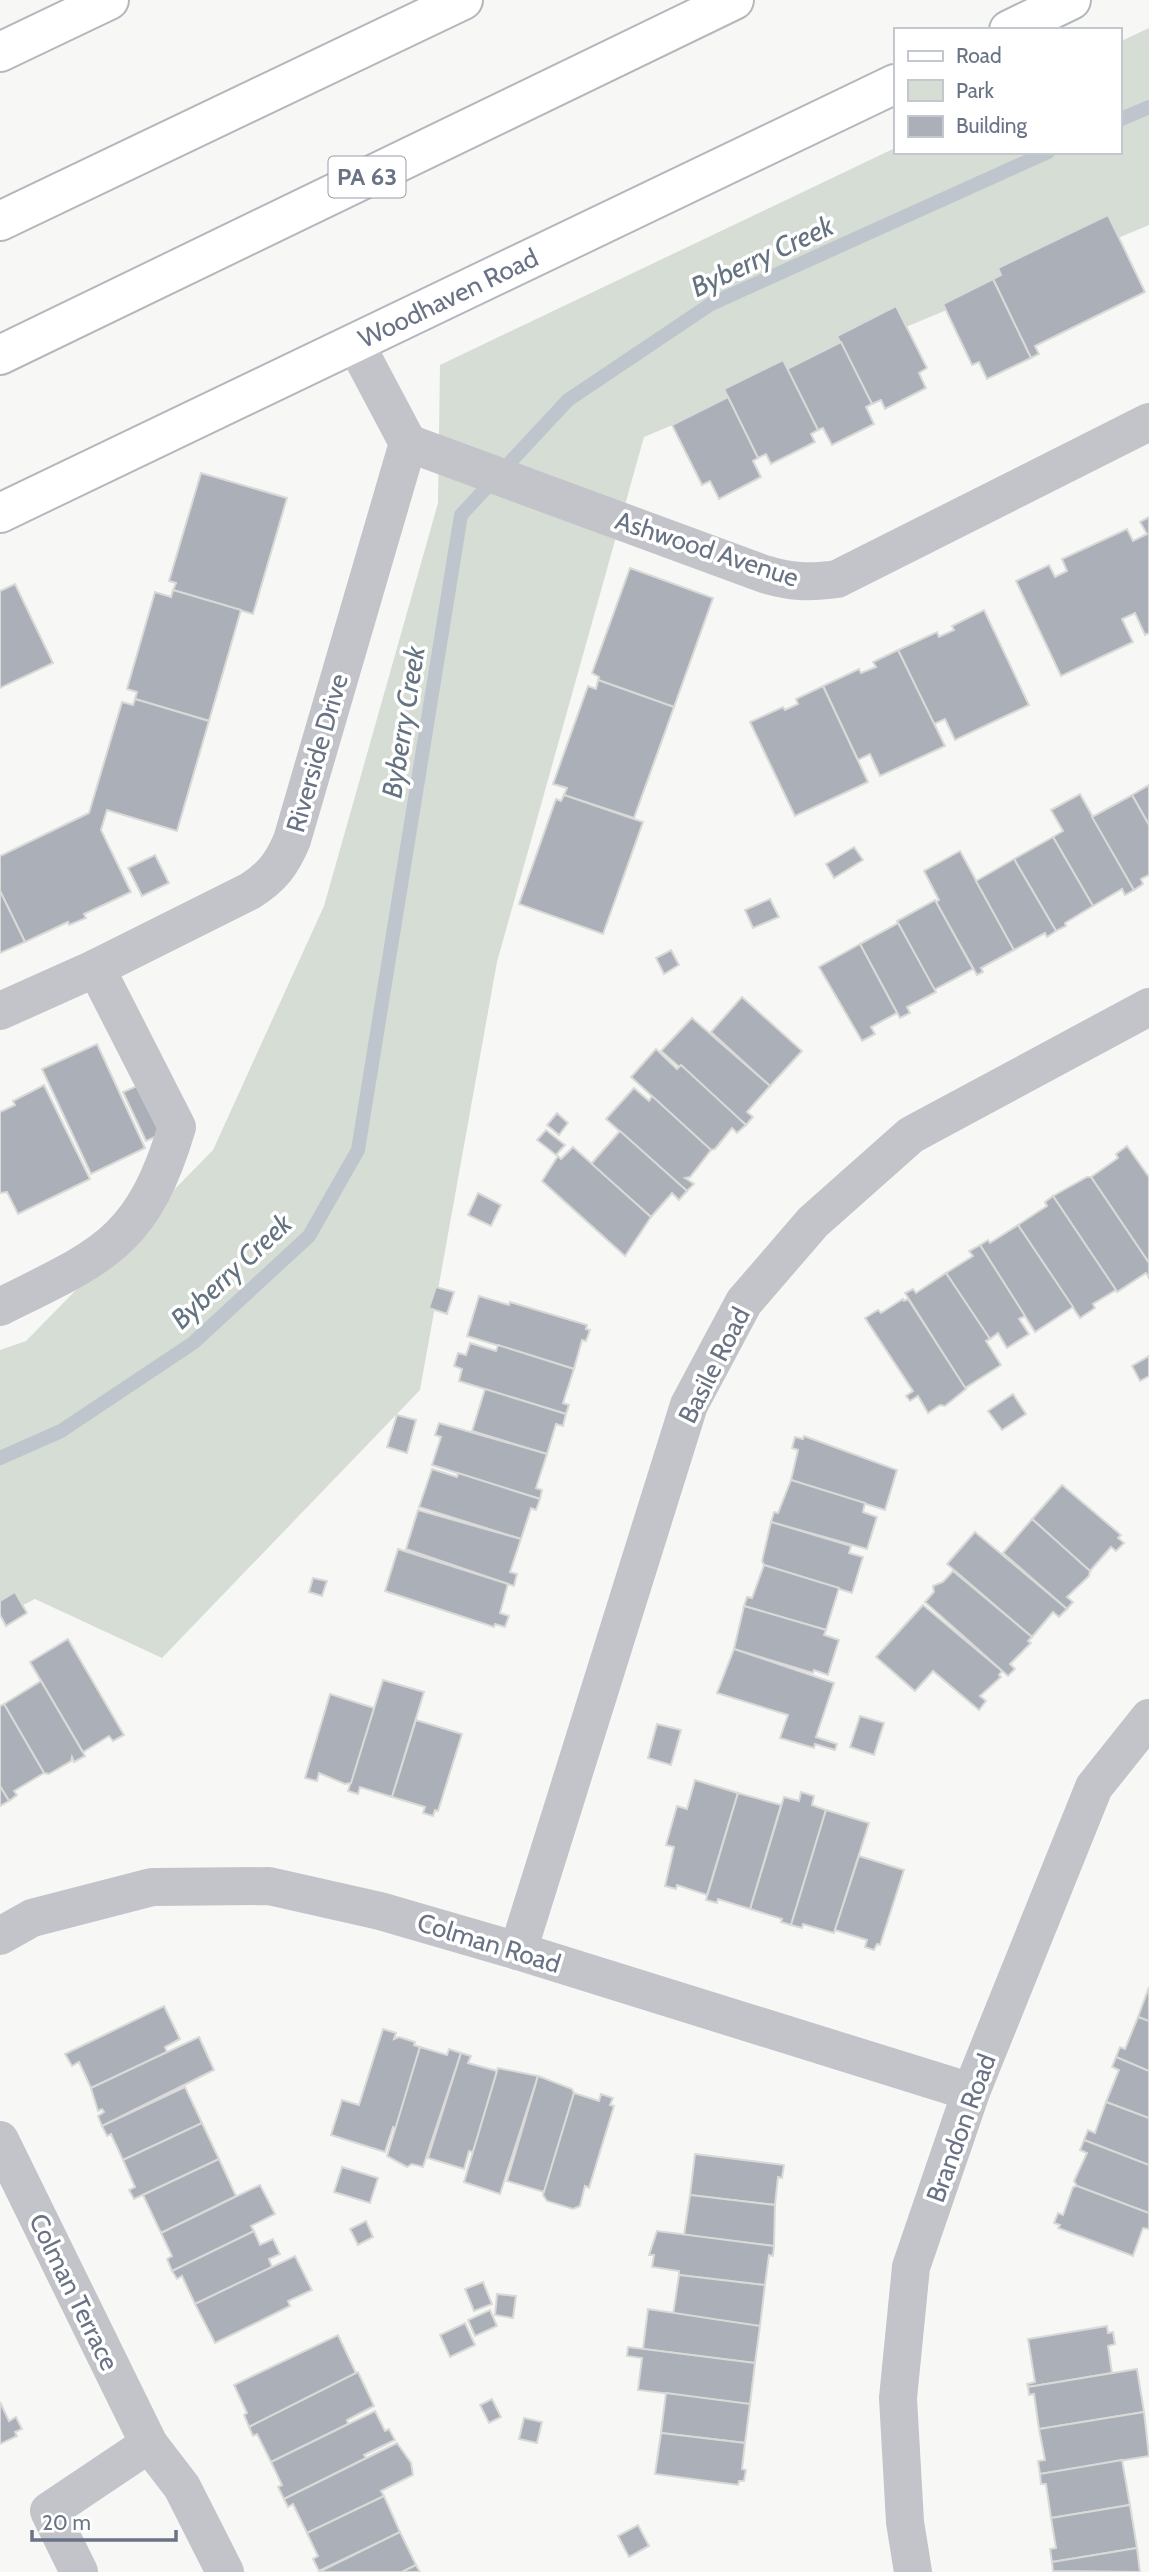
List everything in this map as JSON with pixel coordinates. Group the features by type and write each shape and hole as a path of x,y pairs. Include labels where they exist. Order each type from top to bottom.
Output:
{"main road":[{"path":"0,52 109,0"},
{"path":"0,221 463,0"},
{"name":"PA 63","path":"0,355 734,0"},
{"path":"1013,28 1071,0"},
{"name":"Woodhaven Road","path":"0,513 894,84"}],"street":[{"path":"355,343 408,443"},
{"name":"Ashwood Avenue","path":"408,443 764,574 790,582 810,583 837,579 1149,422"},
{"name":"Riverside Drive","path":"0,1011 96,968 250,891 268,879 282,863 292,840 408,443"},
{"path":"0,1307 90,1262 118,1240 146,1206 165,1167 177,1127 96,968"},
{"name":"Basile Road","path":"518,1951 689,1405 744,1302 813,1222 911,1135 1149,1007"},
{"name":"Brandon Road","path":"914,2572 905,2522 898,2398 911,2267 971,2092 1094,1787 1149,1718"},
{"name":"Colman Road","path":"0,1936 32,1918 152,1887 269,1886 380,1911 518,1951 971,2092"},
{"name":"Colman Terrace","path":"0,2140 149,2444 182,2487 225,2572"},
{"path":"79,2572 49,2511 149,2444"}],"green space":[{"path":"1149,28 1149,225 644,437 497,962 420,1390 162,1658 35,1599 0,1617 0,1350 26,1341 213,1150 324,906 438,503 440,365 894,148 894,154 1121,154 1121,41"}],"building":[{"path":"1108,215 1145,292 1035,346 1039,354 1031,358 993,279 1001,275 998,268"},
{"path":"993,279 1031,358 987,379 979,362 972,365 943,304"},
{"path":"896,306 927,368 919,373 926,388 885,409 881,400 872,404 837,336"},
{"path":"841,342 872,404 866,407 874,424 832,445 823,428 818,430 787,369"},
{"path":"783,360 818,430 811,434 815,442 771,464 766,454 758,458 724,389"},
{"path":"728,397 758,458 753,461 761,477 719,499 710,481 702,485 672,425"},
{"path":"201,473 287,498 253,614 173,590 176,583 169,581"},
{"path":"1149,517 1149,633 1145,635 1135,613 1122,619 1133,642 1061,676 1016,581 1049,565 1055,577 1067,571 1062,559 1127,529 1133,541 1147,534 1140,522"},
{"path":"630,568 713,598 674,707 598,680 599,677 592,673"},
{"path":"15,584 53,663 0,688 0,591"},
{"path":"173,590 241,610 209,721 135,699 137,692 127,689 155,592 171,597"},
{"path":"984,610 1029,705 955,740 945,719 934,724 898,650 937,632 939,637 954,630 952,626"},
{"path":"898,650 945,746 880,776 870,754 858,760 823,686 859,669 861,673 876,667 873,662"},
{"path":"598,680 674,707 634,818 564,795 567,788 553,784 588,686 596,689"},
{"path":"823,686 868,782 795,816 750,722 783,707 785,710 798,704 796,699"},
{"path":"135,699 209,721 177,831 107,810 101,830 131,892 84,914 86,918 69,925 68,922 25,942 0,891 0,856 89,813 122,702 133,705"},
{"path":"1149,785 1149,825 1132,795"},
{"path":"1080,794 1134,890 1125,895 1122,889 1093,906 1053,837 1063,831 1051,810"},
{"path":"564,795 643,822 603,934 519,904 556,799 561,801"},
{"path":"1132,795 1149,825 1149,875 1141,879 1143,884 1134,890 1092,817"},
{"path":"1053,837 1093,906 1056,931 1014,859"},
{"path":"854,847 863,860 834,878 826,864"},
{"path":"960,851 1014,950 981,968 983,972 977,975 936,902 939,900 924,871"},
{"path":"155,855 169,883 142,896 128,868"},
{"path":"1014,859 1056,931 1047,937 1045,933 1014,950 976,881"},
{"path":"0,891 25,942 0,953"},
{"path":"770,899 779,917 753,928 745,910"},
{"path":"935,900 973,969 934,990 897,921"},
{"path":"898,923 936,992 907,1007 910,1013 900,1018 860,944"},
{"path":"860,944 897,1013 871,1027 875,1034 862,1041 819,967"},
{"path":"671,950 679,965 664,974 656,958"},
{"path":"742,997 802,1051 770,1086 711,1032"},
{"path":"692,1018 770,1086 747,1112 753,1117 746,1125 661,1051"},
{"path":"97,1044 145,1148 91,1174 42,1069"},
{"path":"656,1049 677,1069 681,1065 746,1125 737,1133 732,1128 715,1149 711,1150 631,1077"},
{"path":"151,1080 173,1129 146,1141 123,1092"},
{"path":"44,1085 90,1179 18,1214 7,1192 0,1193 0,1112 15,1105 13,1101"},
{"path":"634,1088 649,1101 652,1096 711,1150 690,1177 685,1178 694,1184 687,1191 606,1119"},
{"path":"557,1113 568,1123 559,1135 547,1125"},
{"path":"546,1130 565,1145 556,1155 537,1140"},
{"path":"620,1131 687,1191 679,1200 672,1193 651,1217 591,1164"},
{"path":"1127,1146 1149,1177 1149,1263 1091,1177 1118,1158 1116,1154"},
{"path":"573,1147 651,1217 625,1256 542,1181 558,1156 561,1159"},
{"path":"1091,1177 1149,1263 1149,1278 1146,1273 1117,1292 1053,1196"},
{"path":"478,1193 501,1205 491,1226 468,1215"},
{"path":"1053,1196 1116,1290 1093,1304 1095,1308 1080,1318 1018,1225 1047,1206 1045,1202"},
{"path":"1018,1225 1073,1307 1035,1332 980,1245 988,1240 990,1243"},
{"path":"980,1245 1025,1316 1019,1319 1029,1334 1007,1348 998,1333 990,1339 946,1273 973,1256 969,1251"},
{"path":"946,1273 990,1339 986,1341 1001,1365 965,1388 905,1293 913,1289 916,1293"},
{"path":"436,1287 454,1292 447,1314 429,1308"},
{"path":"479,1296 509,1305 510,1302 587,1325 586,1329 590,1330 586,1341 582,1340 574,1369 467,1336"},
{"path":"903,1299 908,1299 966,1389 945,1406 940,1405 928,1413 918,1396 910,1401 906,1396 913,1391 865,1318 878,1310 881,1313"},
{"path":"470,1343 496,1351 498,1345 574,1369 563,1403 569,1405 566,1414 459,1381 462,1369 454,1366 458,1353 466,1355"},
{"path":"1149,1356 1149,1376 1140,1381 1132,1366"},
{"path":"485,1389 566,1414 563,1426 556,1424 547,1454 472,1431"},
{"path":"1013,1394 1026,1414 1002,1430 988,1411"},
{"path":"397,1415 416,1420 407,1453 387,1447"},
{"path":"439,1423 547,1454 536,1488 542,1490 540,1499 432,1465 441,1437 435,1435"},
{"path":"804,1436 897,1470 885,1510 791,1480 798,1450 792,1448 795,1437 803,1439"},
{"path":"432,1469 457,1477 458,1473 540,1499 536,1510 531,1508 521,1539 419,1507"},
{"path":"791,1480 865,1503 863,1512 877,1517 867,1549 771,1522 774,1512 778,1513"},
{"path":"1062,1485 1121,1535 1118,1538 1124,1543 1116,1551 1111,1547 1090,1571 1032,1519"},
{"path":"418,1510 521,1539 510,1572 517,1574 514,1586 406,1549"},
{"path":"1032,1519 1090,1571 1089,1576 1067,1597 1073,1602 1067,1609 1003,1553"},
{"path":"771,1522 851,1546 849,1553 863,1557 852,1593 764,1565 762,1561"},
{"path":"975,1532 1067,1609 1059,1617 1053,1612 1032,1637 947,1564"},
{"path":"398,1549 508,1584 500,1613 509,1616 505,1627 495,1624 494,1627 385,1591"},
{"path":"764,1565 839,1588 826,1630 744,1606 747,1597 752,1598"},
{"path":"953,1571 1032,1637 1028,1641 1031,1643 1010,1664 1015,1669 1008,1676 925,1602 934,1592 933,1586 943,1582"},
{"path":"313,1578 327,1581 322,1596 309,1592"},
{"path":"15,1592 27,1613 6,1626 0,1615 0,1601"},
{"path":"923,1605 1002,1671 999,1675 1001,1677 980,1696 986,1701 979,1710 933,1671 915,1691 876,1657"},
{"path":"744,1606 826,1630 824,1635 839,1640 828,1675 734,1649"},
{"path":"68,1639 124,1735 113,1741 109,1736 83,1752 30,1662"},
{"path":"734,1649 834,1683 816,1737 837,1744 835,1750 815,1744 814,1748 780,1738 788,1715 717,1693"},
{"path":"383,1680 424,1692 392,1797 360,1787 358,1794 348,1791"},
{"path":"41,1681 85,1756 74,1762 72,1757 71,1761 49,1774 44,1773 4,1704"},
{"path":"330,1694 374,1708 351,1783 345,1784 319,1773 317,1781 305,1778"},
{"path":"4,1704 44,1773 14,1791 17,1795 9,1801 0,1786 0,1706"},
{"path":"860,1716 884,1723 874,1755 850,1747"},
{"path":"416,1720 462,1734 438,1811 435,1810 433,1816 423,1813 425,1807 392,1797"},
{"path":"657,1724 681,1730 671,1765 648,1758"},
{"path":"695,1780 738,1793 707,1895 677,1885 676,1889 665,1886 674,1847 666,1845 677,1806 687,1809"},
{"path":"0,1786 9,1801 0,1806"},
{"path":"801,1792 814,1796 812,1805 826,1810 791,1925 781,1922 782,1919 750,1909 784,1797 799,1801"},
{"path":"738,1793 781,1805 750,1909 718,1899 717,1903 706,1900"},
{"path":"826,1810 869,1823 834,1933 803,1924 802,1928 791,1925"},
{"path":"859,1856 904,1870 880,1945 877,1944 874,1950 865,1947 867,1940 835,1930"},
{"path":"1149,1987 1149,2021 1138,2017"},
{"path":"164,2006 180,2039 165,2047 167,2052 91,2088 79,2062 72,2066 65,2054"},
{"path":"1138,2017 1149,2021 1149,2071 1116,2057 1120,2047 1125,2049"},
{"path":"383,2029 396,2033 394,2039 399,2037 415,2042 414,2045 420,2047 396,2128 393,2127 385,2152 331,2135 342,2100 359,2105"},
{"path":"199,2037 214,2070 102,2126 98,2116 104,2112 102,2109 98,2111 91,2088"},
{"path":"420,2047 447,2055 449,2049 461,2053 423,2167 412,2164 407,2167 387,2156"},
{"path":"461,2053 471,2056 468,2063 497,2071 473,2152 469,2151 464,2169 428,2158"},
{"path":"1116,2057 1149,2071 1149,2118 1106,2102 1119,2070 1112,2067"},
{"path":"498,2068 538,2076 500,2194 464,2182"},
{"path":"538,2076 572,2089 574,2093 544,2192 507,2181"},
{"path":"185,2087 202,2123 123,2160 111,2134 107,2136 102,2126"},
{"path":"574,2093 599,2101 601,2094 613,2098 610,2105 614,2106 589,2188 585,2186 580,2206 573,2209 547,2201 543,2195"},
{"path":"1106,2102 1149,2118 1149,2165 1084,2140 1088,2130 1095,2133"},
{"path":"202,2123 219,2159 134,2199 129,2190 135,2187 123,2160"},
{"path":"1084,2140 1149,2165 1149,2213 1077,2186 1074,2181 1087,2153 1080,2150"},
{"path":"695,2154 784,2165 782,2178 778,2177 775,2205 690,2195"},
{"path":"219,2159 236,2196 161,2233 143,2195"},
{"path":"342,2167 378,2178 370,2203 334,2192"},
{"path":"260,2185 275,2214 251,2226 254,2231 172,2271 167,2259 172,2256 161,2233"},
{"path":"1077,2186 1149,2213 1149,2229 1143,2228 1133,2256 1058,2228 1060,2225 1054,2223 1058,2213 1063,2215 1073,2187"},
{"path":"690,2195 775,2205 774,2246 684,2235"},
{"path":"366,2221 373,2237 358,2245 350,2229"},
{"path":"254,2231 260,2245 273,2239 280,2254 269,2259 272,2267 195,2304 182,2276 177,2279 172,2271"},
{"path":"657,2231 774,2246 773,2256 769,2255 765,2285 679,2275 679,2271 652,2267 654,2255 649,2255"},
{"path":"295,2256 312,2290 288,2301 290,2306 215,2343 195,2304"},
{"path":"679,2275 765,2285 760,2326 673,2315"},
{"path":"483,2282 492,2304 474,2311 465,2289"},
{"path":"497,2294 516,2296 513,2318 495,2315"},
{"path":"648,2309 760,2326 755,2363 643,2349"},
{"path":"490,2310 497,2326 475,2336 468,2320"},
{"path":"465,2323 475,2345 450,2357 440,2335"},
{"path":"1107,2326 1108,2333 1113,2332 1115,2344 1108,2346 1112,2373 1028,2387 1027,2384 1035,2382 1028,2339"},
{"path":"338,2335 356,2373 249,2427 244,2415 247,2413 234,2385"},
{"path":"628,2347 755,2363 750,2404 638,2390 642,2358 627,2356"},
{"path":"1137,2369 1144,2412 1039,2429 1034,2394 1029,2395 1028,2387"},
{"path":"358,2372 374,2406 347,2420 348,2424 271,2462 257,2434 253,2436 249,2427"},
{"path":"666,2393 750,2404 745,2443 661,2433"},
{"path":"492,2399 501,2417 489,2423 480,2405"},
{"path":"0,2402 9,2421 16,2417 22,2429 15,2432 17,2436 0,2444"},
{"path":"375,2411 385,2431 389,2429 395,2440 364,2455 366,2458 284,2499 278,2487 282,2485 271,2462"},
{"path":"1144,2412 1149,2456 1040,2474 1038,2461 1045,2460 1039,2429"},
{"path":"524,2418 542,2422 537,2443 519,2439"},
{"path":"661,2433 745,2443 742,2469 746,2470 744,2481 739,2481 738,2485 655,2474"},
{"path":"397,2443 411,2463 413,2475 381,2491 384,2496 307,2533 293,2504 288,2507 284,2499"},
{"path":"1122,2460 1130,2505 1051,2518 1046,2484 1041,2484 1040,2474"},
{"path":"384,2496 400,2532 319,2571 313,2559 318,2556 307,2533"},
{"path":"1130,2505 1137,2548 1052,2562 1050,2549 1056,2548 1051,2518"},
{"path":"638,2525 649,2546 629,2557 618,2536"},
{"path":"400,2532 416,2565 402,2572 319,2572"},
{"path":"1137,2548 1140,2572 1053,2571 1052,2562"},
{"path":"416,2565 420,2572 402,2572"}],"waterway":[{"name":"Byberry Creek","path":"1121,119 1149,107"},
{"name":"Byberry Creek","path":"0,1458 61,1431 193,1343 309,1236 358,1150 461,515 568,400 711,304 1044,154"}]}
